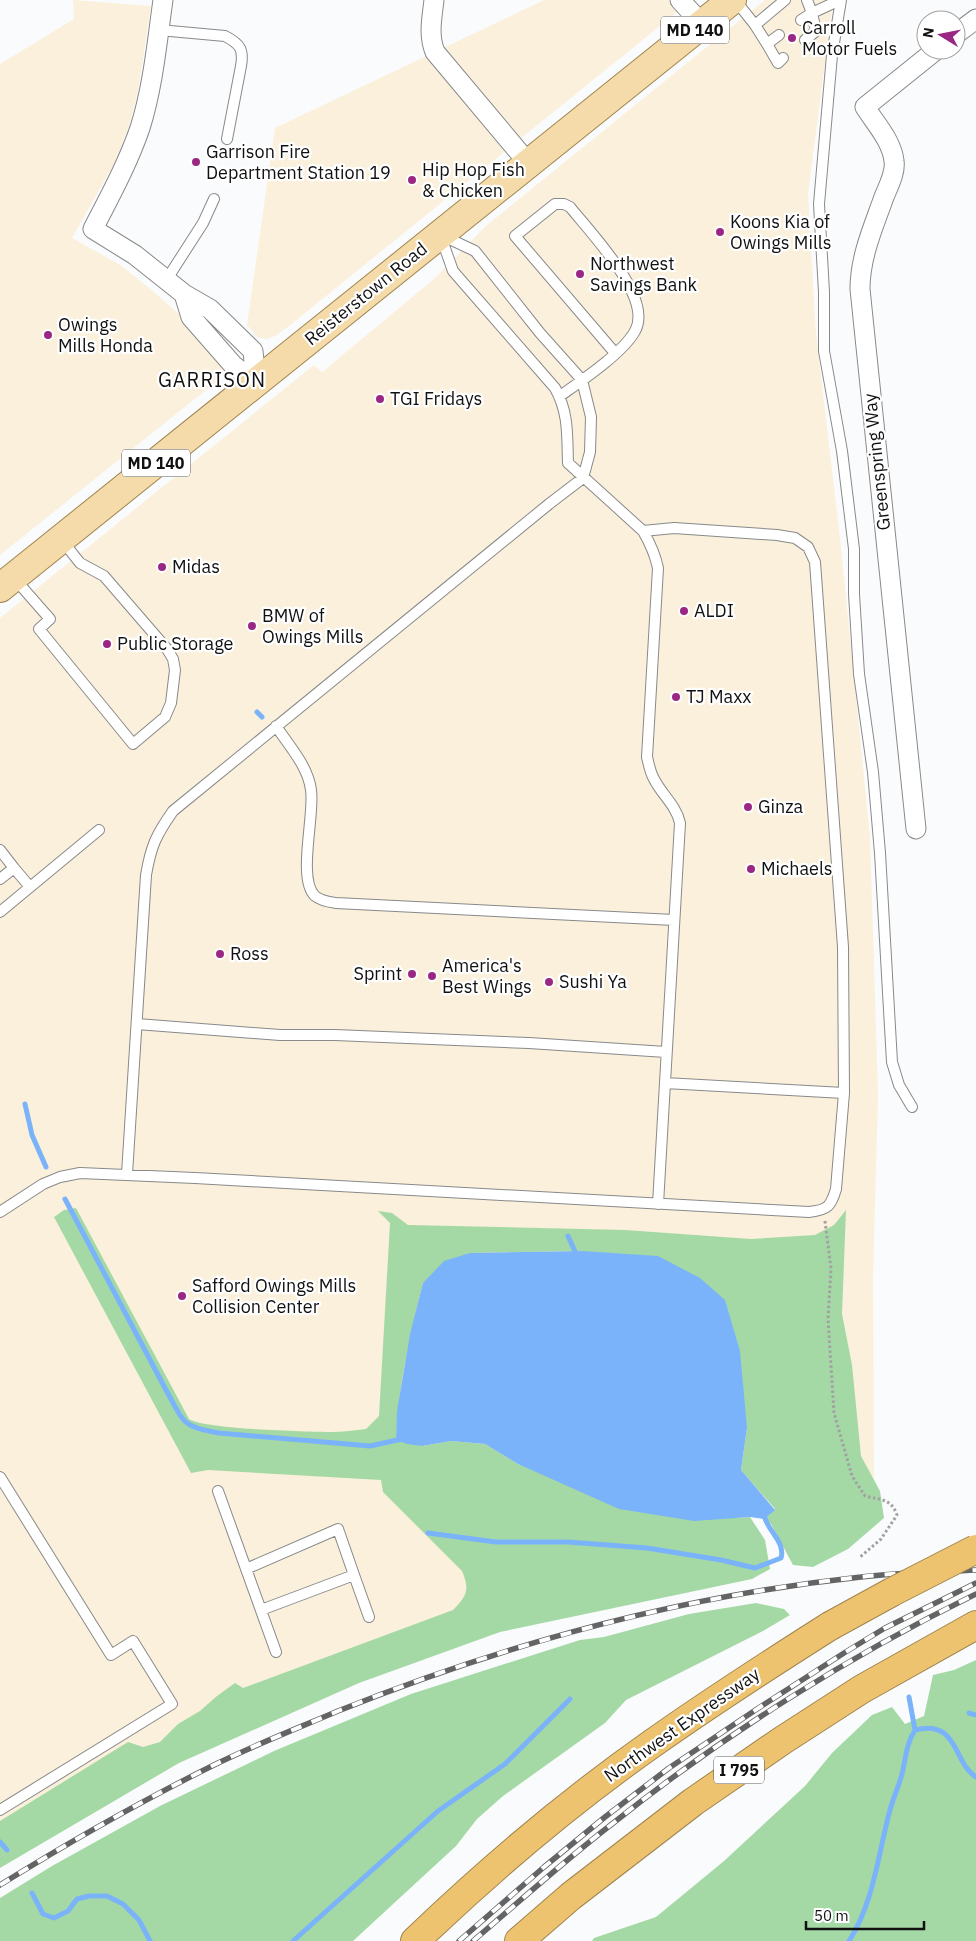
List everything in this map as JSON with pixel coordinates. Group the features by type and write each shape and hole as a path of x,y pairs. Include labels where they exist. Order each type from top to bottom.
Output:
{"highway":[{"name":"Northwest Expressway","path":"415,1941 523,1844 585,1793 652,1744 830,1626 976,1549"},
{"name":"I 795","path":"519,1941 571,1896 710,1790 862,1689 976,1625"}],"main road":[{"name":"Reisterstown Road","path":"7,582 733,0"}],"street":[{"path":"163,0 149,93 140,127 125,166 94,229 135,255 184,294 210,309 253,352 256,383"},
{"path":"434,0 431,28 432,42 436,52 529,164"},
{"path":"680,0 702,24"},
{"name":"Greenspring Way","path":"916,829 860,290 860,273 864,254 895,162 890,146 865,107 924,60"}],"lane":[{"path":"733,0 754,25 778,63 783,58"},
{"path":"754,25 786,0"},
{"path":"805,40 816,31 807,0"},
{"path":"801,20 840,0"},
{"path":"840,0 832,55 819,204 824,292 824,351 842,451 854,549 854,594 859,674 873,772 877,817 892,1062 898,1086 912,1107"},
{"path":"159,30 225,36 233,40 240,48 243,54 228,140"},
{"path":"767,44 779,35"},
{"path":"167,279 203,223 214,199"},
{"path":"560,396 582,380 615,353 628,342 637,329 637,304 626,279 616,263 570,207 564,204 555,204 515,236 615,353"},
{"path":"127,1174 146,874 153,841 172,811 583,478 590,452 591,417 582,380 540,333 475,251 441,235"},
{"path":"441,235 454,271 560,396 566,413 568,463 643,531 651,544 658,568 647,756 654,781 678,813 680,824 658,1204"},
{"path":"0,1212 43,1184 60,1177 80,1173 127,1174 809,1212 822,1210 832,1202 836,1189 844,1093 843,947 815,562 808,547 795,538 674,528 643,531"},
{"path":"7,582 50,619 39,629 133,744 165,717 171,703 175,670 173,659 167,649 104,576 80,563 61,539"},
{"path":"276,726 298,758 309,780 312,791 307,871 309,885 314,895 323,901 674,920"},
{"path":"0,912 99,830"},
{"path":"0,850 30,887"},
{"path":"0,879 14,868"},
{"path":"137,1024 280,1035 335,1034 666,1052"},
{"path":"665,1083 844,1093"},
{"path":"0,1477 111,1655 133,1641 172,1704 0,1810"},
{"path":"218,1491 276,1652"},
{"path":"246,1569 338,1530 369,1617"},
{"path":"261,1610 354,1575"}],"path":[{"path":"822,1210 827,1231 831,1269 828,1320 834,1412 852,1476 865,1496 887,1501 894,1507 897,1516 881,1539 859,1558"}],"shaded area":[{"path":"73,0 151,6 138,91 129,126 115,162 72,238 122,266 155,293 192,326 222,359 223,372 216,382 0,555 0,64 74,19"},
{"path":"544,0 692,0 289,326 267,339 257,337 247,325 275,128"},
{"path":"765,0 833,0 808,194 816,334 840,538 870,837 878,1095 873,1277 874,1504 411,1492 534,1611 473,1629 0,1844 0,618 314,365 322,372 434,279 487,225"}],"green space":[{"path":"76,1208 189,1419 234,1428 331,1432 366,1429 379,1416 390,1223 378,1211 392,1213 408,1225 625,1230 751,1239 815,1235 834,1225 846,1210 842,1314 852,1365 861,1456 880,1491 884,1518 848,1549 813,1567 793,1565 771,1524 764,1519 775,1509 741,1470 747,1428 582,1251 470,1253 423,1283 402,1381 396,1440 422,1446 451,1441 485,1444 518,1464 733,1518 750,1517 765,1540 770,1569 752,1579 500,1632 359,1683 179,1763 0,1868 0,1821 128,1742 143,1747 160,1742 178,1724 200,1711 235,1683 243,1688 453,1610 466,1592 466,1583 462,1571 383,1492 381,1480 208,1470 191,1473 54,1217 64,1210"},
{"path":"756,1603 784,1609 790,1615 763,1631 626,1700 605,1723 503,1796 477,1819 456,1846 353,1941 0,1941 0,1898 52,1866 160,1806 274,1751 411,1694 580,1640 604,1637 689,1614"},
{"path":"976,1660 976,1941 592,1941 594,1938 656,1917 724,1861 805,1786 832,1753 872,1715 892,1707 905,1724 924,1716 933,1675 954,1670"}],"water":[{"path":"582,1251 658,1256 700,1278 725,1300 740,1351 747,1428 741,1470 775,1510 764,1519 750,1517 694,1521 619,1509 518,1464 485,1444 451,1441 422,1446 396,1440 397,1411 410,1334 423,1283 444,1261 470,1253"}],"waterway":[{"path":"257,712 262,717"},
{"path":"25,1104 32,1135 46,1167"},
{"path":"65,1199 177,1409 190,1425 219,1433 370,1446 402,1439"},
{"path":"568,1236 577,1256"},
{"path":"428,1533 496,1542 568,1542 647,1548 721,1560 755,1568 781,1558 781,1546 765,1520 764,1514"},
{"path":"909,1697 915,1730"},
{"path":"293,1941 438,1811 505,1764 570,1699"},
{"path":"969,1713 976,1715"},
{"path":"849,1941 870,1894 890,1810 901,1779 908,1746 915,1730 929,1728 940,1731 948,1736 969,1771 976,1777"},
{"path":"0,1842 7,1850"},
{"path":"32,1893 43,1914 54,1918 68,1911 77,1899 89,1896 107,1896 123,1904 139,1920 150,1941"}],"railway":[{"path":"0,1885 162,1791 233,1756 338,1711 465,1664 595,1626 727,1597 794,1585 875,1575 976,1570"},
{"path":"459,1941 544,1867 669,1768 760,1707 885,1628 976,1583"},
{"path":"473,1941 594,1838 697,1760 788,1699 834,1671 928,1618 976,1594"}],"place":[{"name":"Carroll Motor Fuels","path":"792,38"},
{"name":"Garrison Fire Department Station 19","path":"196,162"},
{"name":"Hip Hop Fish & Chicken","path":"412,180"},
{"name":"Koons Kia of Owings Mills","path":"720,232"},
{"name":"Northwest Savings Bank","path":"580,274"},
{"name":"Owings Mills Honda","path":"48,335"},
{"name":"TGI Fridays","path":"380,399"},
{"name":"Midas","path":"162,567"},
{"name":"ALDI","path":"684,611"},
{"name":"BMW of Owings Mills","path":"252,626"},
{"name":"Public Storage","path":"107,644"},
{"name":"TJ Maxx","path":"676,697"},
{"name":"Ginza","path":"748,807"},
{"name":"Michaels","path":"751,869"},
{"name":"Ross","path":"220,954"},
{"name":"Sprint","path":"412,974"},
{"name":"America's Best Wings","path":"432,976"},
{"name":"Sushi Ya","path":"549,982"},
{"name":"Safford Owings Mills Collision Center","path":"182,1296"}],"district":[{"name":"GARRISON","path":"212,380"}]}
